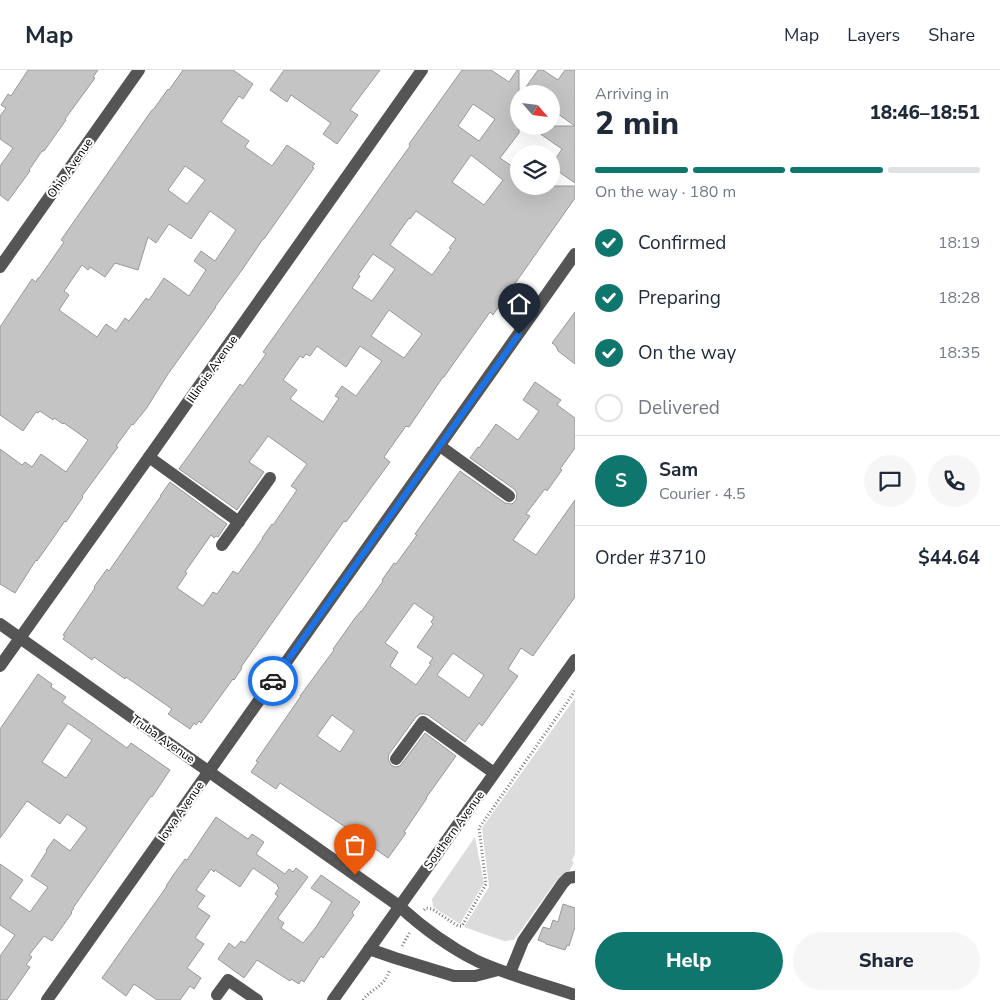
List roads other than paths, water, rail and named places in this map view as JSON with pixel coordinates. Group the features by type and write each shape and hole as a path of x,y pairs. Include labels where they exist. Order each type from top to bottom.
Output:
{"street":[{"name":"Ohio Avenue","path":"0,267 139,70"},
{"name":"Illinois Avenue","path":"0,666 150,457 422,70"},
{"name":"Iowa Avenue","path":"47,1000 575,254"},
{"path":"440,446 509,496"},
{"path":"150,457 239,522"},
{"path":"222,545 270,478"},
{"name":"Truba Avenue","path":"0,624 399,906 417,922 454,948 476,960 504,971 575,995"},
{"name":"Southern Avenue","path":"333,1000 575,660"},
{"path":"396,759 423,722 494,773"},
{"path":"369,949 454,976 475,976 504,971 563,883 568,878 575,877"},
{"path":"216,996 228,980 257,1000"}]}
